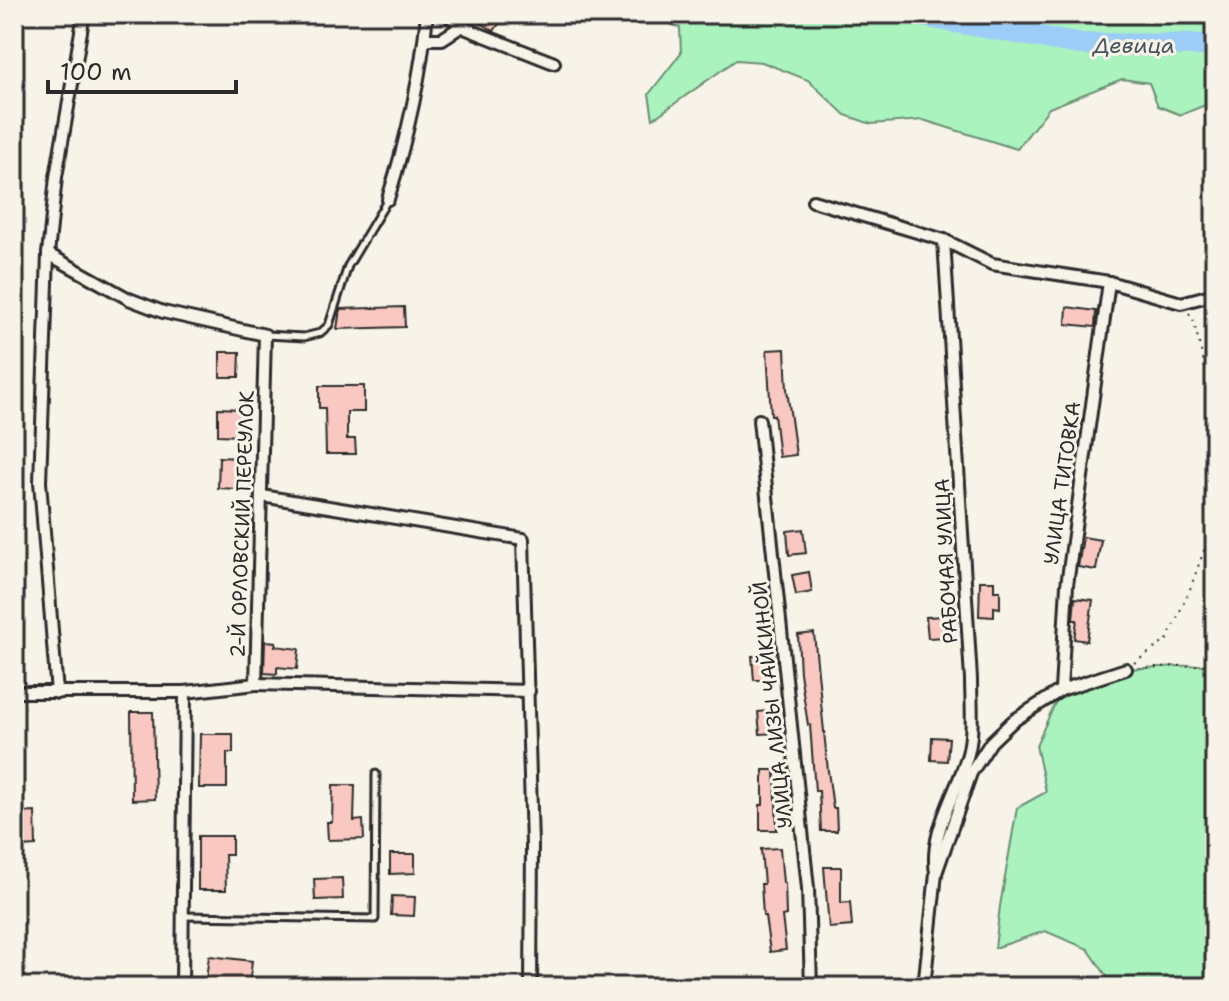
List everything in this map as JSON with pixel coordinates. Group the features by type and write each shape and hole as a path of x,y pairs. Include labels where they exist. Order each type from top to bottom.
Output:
{"street":[{"path":"57,693 40,482 48,254 56,177 84,14"},
{"path":"388,199 408,133 427,14"},
{"path":"446,14 462,26 554,63"},
{"path":"425,39 442,39 462,26"},
{"path":"813,201 944,240 992,264 1109,282 1181,303 1215,294"},
{"name":"РАБОЧАЯ УЛИЦА","path":"936,873 933,859 936,839 969,751 971,679 944,240"},
{"path":"48,254 129,299 163,312 265,335"},
{"name":"УЛИЦА ТИТОВКА","path":"1061,690 1067,585 1109,282"},
{"name":"2-Й ОРЛОВСКИЙ ПЕРЕУЛОК","path":"14,692 185,692 256,684 265,335"},
{"name":"УЛИЦА ЛИЗЫ ЧАЙКИНОЙ","path":"759,420 806,873 811,987"},
{"path":"262,496 523,539 529,691 531,987"},
{"path":"924,987 936,873 971,773 991,742 1013,721 1061,690 1126,669"},
{"path":"256,684 529,691"},
{"path":"182,987 185,692"}],"lane":[{"path":"265,335 304,337 320,333 329,325 348,266 388,199"},
{"path":"183,916 375,919 376,774"}],"path":[{"path":"1181,303 1193,319 1205,367 1215,387"},
{"path":"1126,669 1167,640 1190,589 1215,520"},
{"path":"1126,669 1215,664"}],"green space":[{"path":"646,14 1148,14 1215,21 1215,101 1181,115 1158,106 1149,83 1122,79 1049,108 1017,149 923,120 871,124 845,115 808,80 762,62 736,60 653,119 649,94 681,53 680,28"},
{"path":"1215,664 1215,987 1114,987 1088,949 1045,931 995,948 1017,808 1046,792 1036,745 1061,690 1126,669"}],"building":[{"path":"467,14 506,14 494,31"},
{"path":"404,307 405,327 337,329 340,309"},
{"path":"1067,307 1096,311 1095,327 1066,324"},
{"path":"785,349 796,455 779,457 774,415 771,415 767,350"},
{"path":"220,352 240,352 239,377 220,377"},
{"path":"319,386 364,386 364,412 347,412 347,439 355,439 356,454 326,454 325,408 319,408"},
{"path":"218,408 240,409 239,436 218,435"},
{"path":"219,457 239,458 238,489 218,488"},
{"path":"803,529 806,553 789,555 787,531"},
{"path":"1083,537 1101,540 1096,570 1078,567"},
{"path":"809,572 812,592 796,595 792,575"},
{"path":"980,581 994,581 994,591 1000,591 1000,608 994,607 994,617 979,616"},
{"path":"1075,598 1093,600 1087,641 1074,639 1077,620 1073,620"},
{"path":"944,616 945,637 928,638 926,617"},
{"path":"814,633 837,831 821,831 819,791 815,791 810,725 800,673 798,635"},
{"path":"265,641 276,642 275,646 299,649 297,669 277,667 277,674 264,673"},
{"path":"752,656 767,656 768,680 754,680"},
{"path":"774,710 776,733 760,734 758,712"},
{"path":"131,712 153,712 155,799 132,800"},
{"path":"200,734 233,734 233,753 227,753 227,788 199,788"},
{"path":"932,737 949,738 947,761 931,760"},
{"path":"763,770 775,770 777,830 760,830"},
{"path":"333,785 355,785 354,821 363,820 364,839 328,840 327,822 332,822"},
{"path":"35,812 36,846 21,847 20,813"},
{"path":"198,836 232,836 232,855 225,855 226,890 198,890"},
{"path":"780,848 785,883 786,915 782,916 786,950 770,952 763,916 761,849"},
{"path":"390,854 415,854 415,873 390,874"},
{"path":"824,867 841,867 841,903 850,902 852,926 829,928"},
{"path":"342,878 343,899 315,900 314,879"},
{"path":"392,896 415,897 414,916 391,915"},
{"path":"209,956 252,961 249,987 205,987"}],"waterway":[{"name":"Девица","path":"912,14 1079,44 1215,45"}]}
